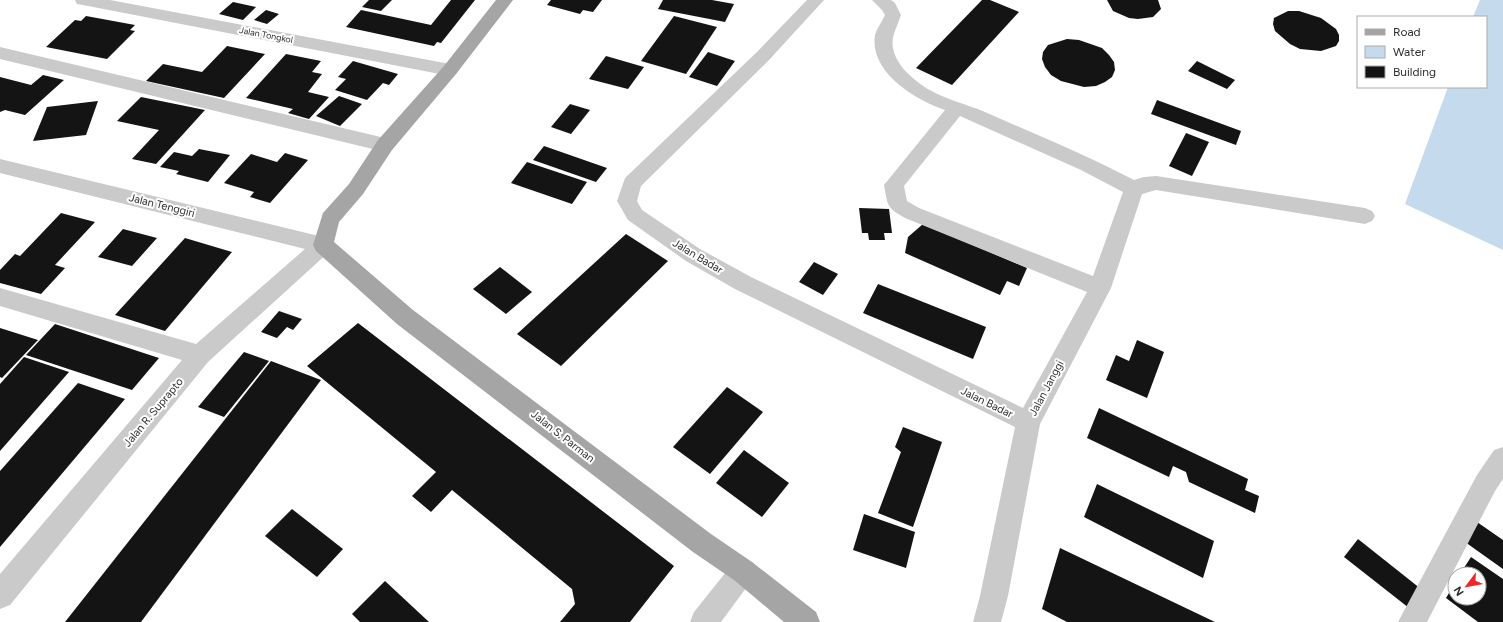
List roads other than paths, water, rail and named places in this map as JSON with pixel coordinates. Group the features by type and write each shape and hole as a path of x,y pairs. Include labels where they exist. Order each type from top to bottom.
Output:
{"main road":[{"path":"323,245 330,219 356,189 385,145 450,70 505,0"},
{"name":"Jalan S. Parman","path":"323,245 405,317 702,543 743,571 806,622"}],"street":[{"name":"Jalan Tongkol","path":"83,0 450,70"},
{"name":"Jalan Badar","path":"816,0 763,56 632,183 627,201 635,215 693,255 743,283 1028,422"},
{"path":"880,0 889,7 893,15 884,33 884,45 890,61 904,79 919,92 957,107 1088,165 1134,189 1144,184 1156,183 1365,216"},
{"path":"0,53 385,145"},
{"path":"957,107 894,185 898,205 912,213 1100,288"},
{"name":"Jalan Tenggiri","path":"0,166 323,245"},
{"name":"Jalan Janggi","path":"987,622 994,596 1028,422 1100,288 1134,189"},
{"name":"Jalan R. Suprapto","path":"0,595 200,355 323,245"},
{"path":"0,297 200,355"},
{"path":"1412,622 1486,483 1503,458"},
{"path":"704,622 743,571"}],"water":[{"path":"1480,0 1503,0 1503,250 1405,204 1448,88 1487,88 1487,16 1473,16"}]}
